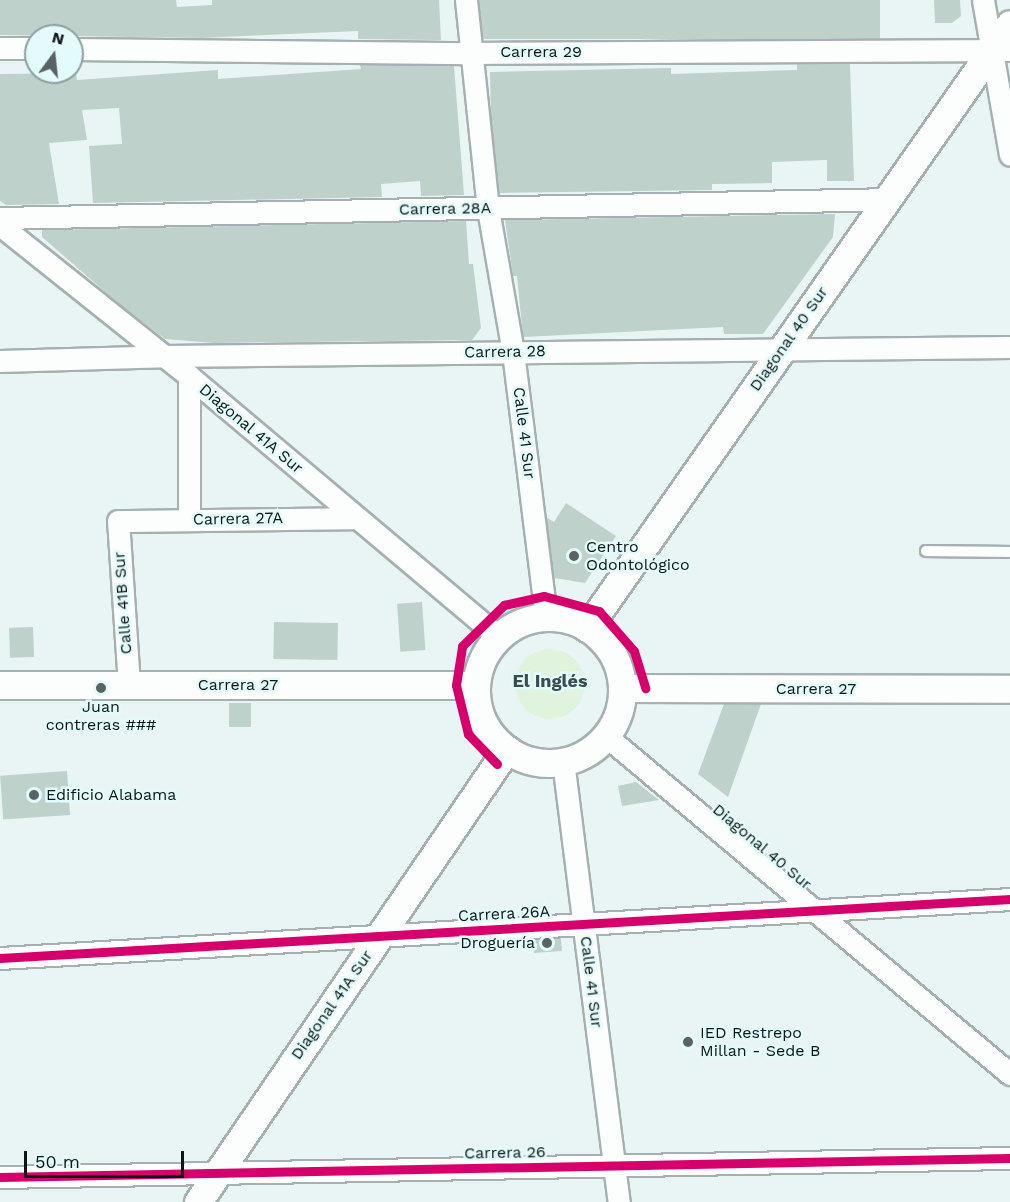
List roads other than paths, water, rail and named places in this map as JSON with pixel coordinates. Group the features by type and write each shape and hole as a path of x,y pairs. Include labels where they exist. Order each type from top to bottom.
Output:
{"street":[{"name":"Calle 41 Sur","path":"466,0 488,209 513,352 546,617"},
{"path":"983,0 1001,50 1010,155"},
{"name":"Diagonal 40 Sur","path":"587,628 782,348 889,199 1001,50 1010,24"},
{"path":"0,48 24,48"},
{"name":"Carrera 29","path":"84,49 471,53 1001,50"},
{"name":"Carrera 28A","path":"0,218 889,199"},
{"name":"Diagonal 41A Sur","path":"0,225 189,376 499,636"},
{"name":"Carrera 28","path":"0,361 782,348 1010,347"},
{"path":"189,376 189,520"},
{"name":"Carrera 27A","path":"118,521 357,518"},
{"name":"Calle 41B Sur","path":"118,521 129,685"},
{"path":"546,617 574,621 587,628 610,650 618,664 623,688 615,722 606,736 587,752 563,761 534,760 507,749 483,722 477,704 476,685 483,659 499,636 521,623 546,617"},
{"name":"Carrera 27","path":"0,685 476,685"},
{"name":"Carrera 27","path":"623,688 1010,689"},
{"name":"Diagonal 40 Sur","path":"606,736 1010,1074"},
{"name":"Diagonal 41A Sur","path":"198,1202 507,749"},
{"name":"Calle 41 Sur","path":"563,761 619,1202"},
{"name":"Carrera 26A","path":"0,958 1010,899"},
{"name":"Carrera 26","path":"0,1177 1010,1158"}],"lane":[{"path":"926,551 1010,552"}],"place":[{"name":"Centro Odontológico","path":"574,556"},
{"name":"Juan contreras ###","path":"101,688"},
{"name":"Edificio Alabama","path":"34,795"},
{"name":"Droguería","path":"547,943"},
{"name":"IED Restrepo Millan - Sede B","path":"688,1042"}],"district":[{"name":"El Inglés","path":"550,681"}]}
